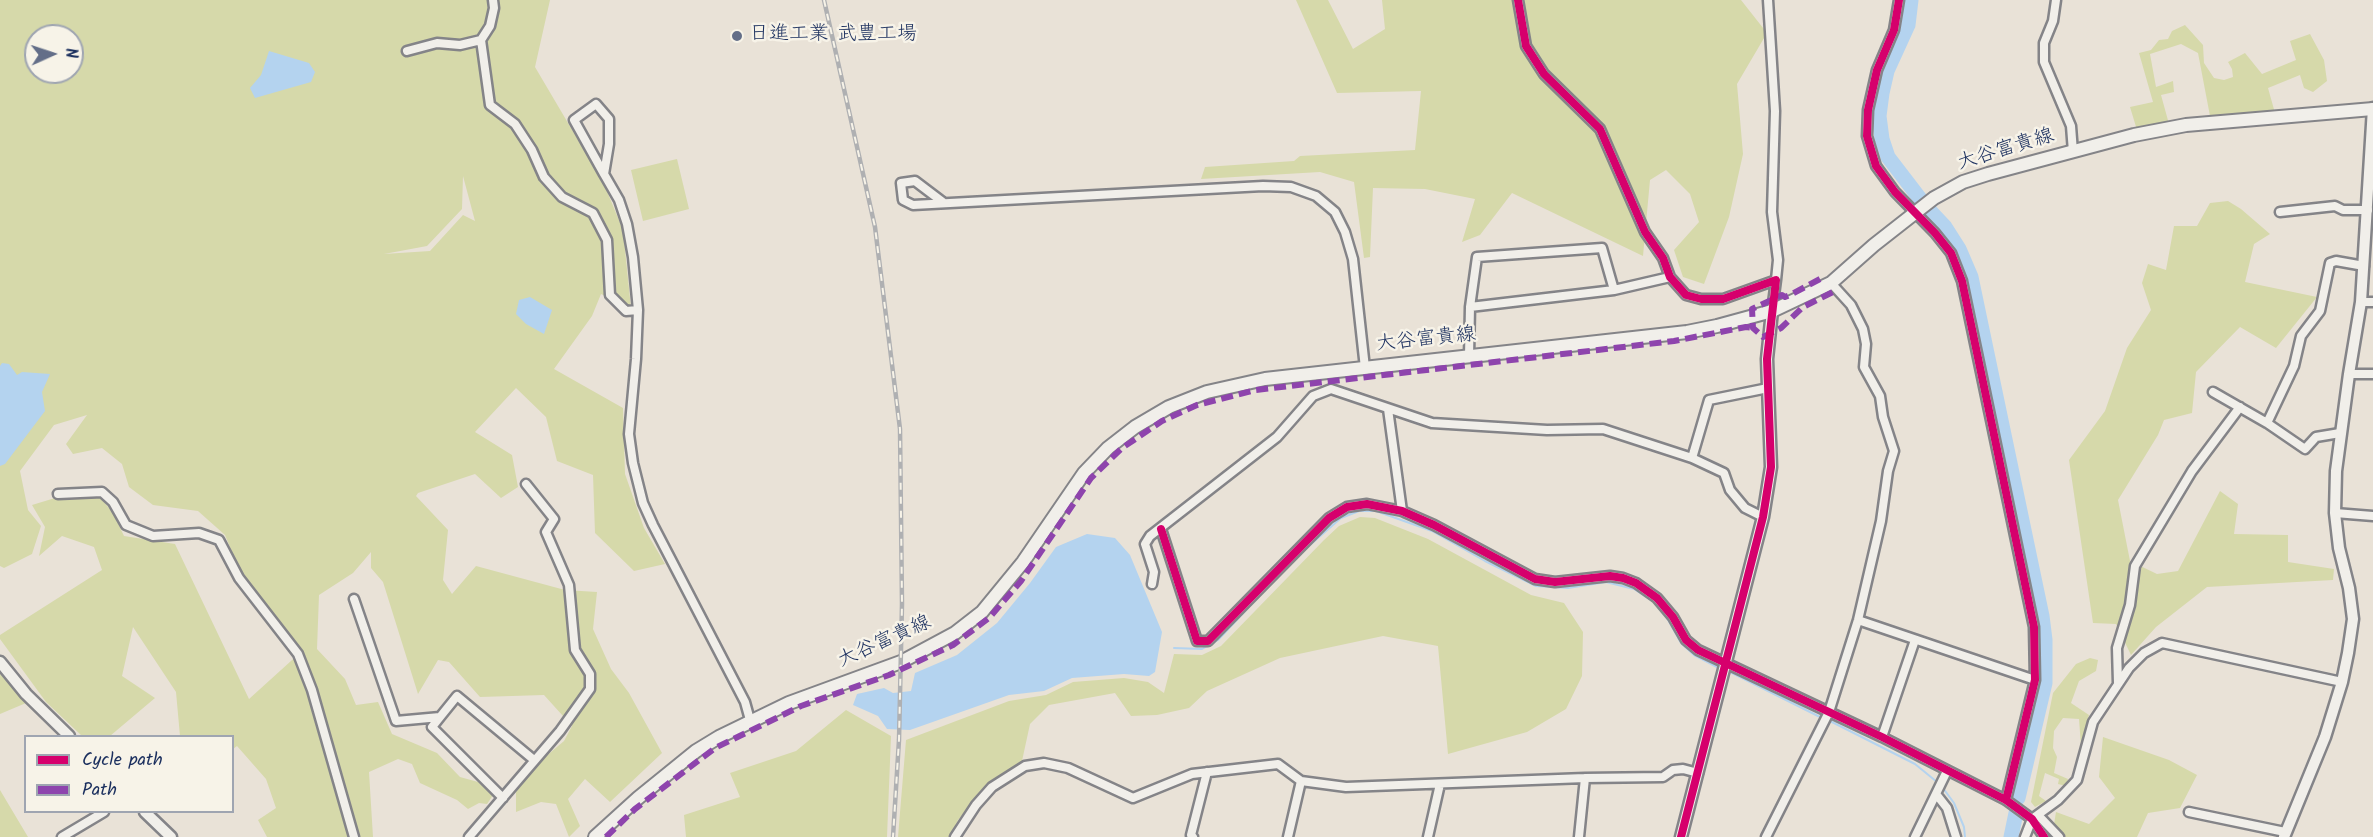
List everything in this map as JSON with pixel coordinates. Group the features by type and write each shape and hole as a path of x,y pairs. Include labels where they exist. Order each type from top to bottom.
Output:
{"main road":[{"name":"大谷富貴線","path":"595,837 638,798 696,751 750,720 789,702 901,662 955,633 982,612 1023,562 1084,473 1108,448 1135,427 1169,406 1234,384 1687,332 1717,326 1772,311 1831,283 1874,245 1934,198 1963,182 2134,135 2186,125 2373,108"}],"street":[{"path":"493,0 494,8 490,26 481,40 490,105 515,124 532,150 544,177 562,197 593,213 608,240 610,295 626,311 638,310"},
{"path":"1518,0 1526,46 1544,74 1600,129 1645,232 1663,258 1670,277 1686,295 1701,299 1723,299 1776,280"},
{"path":"1681,837 1763,517 1771,458 1767,359 1778,260 1772,212 1775,111 1768,0"},
{"path":"1899,0 1894,30 1877,70 1868,110 1867,136 1876,166 1895,192 1951,254 1962,281 2034,627 2035,680 2006,800"},
{"path":"2056,0 2054,21 2044,43 2044,62 2071,126 2073,152"},
{"path":"407,51 437,43 460,45 481,40"},
{"path":"604,174 609,144 609,119 596,104 574,120 604,174 619,200 627,224 638,310 629,434 633,463 643,503 745,702 750,720"},
{"path":"2189,812 2284,835 2325,737 2342,682 2353,619 2349,588 2339,548 2335,513 2336,471 2370,227 2373,108"},
{"path":"944,204 915,181 901,183 903,201 913,206 1263,186 1291,187 1316,196 1335,212 1346,232 1353,259 1365,368"},
{"path":"2280,212 2335,206 2343,210 2370,207"},
{"path":"1469,356 1470,307 1476,257 1602,248 1614,290"},
{"path":"2267,423 2294,366 2301,336 2320,311 2330,263 2336,261 2364,266"},
{"path":"1470,307 1614,290 1670,277"},
{"path":"1767,837 1829,712 1858,620 1881,521 1888,471 1894,451 1883,417 1880,396 1864,367 1866,344 1863,329 1851,305 1831,283"},
{"path":"2361,302 2373,302"},
{"path":"2349,374 2373,374"},
{"path":"1692,458 1709,400 1767,388"},
{"path":"1152,584 1154,572 1145,544 1150,536 1277,437 1313,396 1331,389 1432,423 1547,430 1603,429 1692,458 1724,473 1730,490 1745,508 1763,517"},
{"path":"2213,392 2240,406 2305,449 2316,437 2340,433"},
{"path":"2118,683 2117,648 2130,605 2135,566 2192,471 2240,406"},
{"path":"1388,409 1402,511"},
{"path":"469,837 560,731 590,688 591,674 575,650 569,585 546,532 554,519 526,484"},
{"path":"58,494 102,492 113,502 126,525 153,536 199,533 219,540 239,578 298,654 312,690 354,837"},
{"path":"1161,529 1197,641 1208,641 1329,518 1347,507 1367,504 1402,511 1434,525 1535,579 1555,582 1610,576 1636,583 1657,598 1673,617 1686,640 1698,650 1882,737 2006,800 2035,817 2059,837"},
{"path":"2335,513 2373,516"},
{"path":"354,599 396,721 440,717"},
{"path":"1858,620 2035,680"},
{"path":"1882,737 1915,640"},
{"path":"2025,837 2035,817 2058,800 2077,780 2093,722 2118,683 2144,653 2162,643 2342,682"},
{"path":"0,662 26,694 68,735"},
{"path":"503,798 432,727 457,696 534,760"},
{"path":"955,837 976,805 992,787 1025,766 1044,763 1068,768 1132,798 1192,774 1278,764 1301,781 1346,787 1663,777 1672,770 1683,769 1698,774"},
{"path":"1914,837 1947,771"},
{"path":"1193,837 1191,835 1207,772"},
{"path":"1579,837 1584,778"},
{"path":"1288,837 1301,781"},
{"path":"1428,837 1440,784"},
{"path":"1936,794 1947,808 1956,837"},
{"path":"62,837 102,813"},
{"path":"146,813 171,837"},
{"path":"2035,817 2044,837"}],"green space":[{"path":"0,0 550,0 535,67 604,184 623,230 631,308 601,294 592,316 554,369 623,408 625,474 644,528 665,564 634,571 595,533 593,475 557,461 546,417 516,388 475,432 512,455 518,487 501,498 475,474 418,493 416,496 448,530 443,580 452,594 476,566 565,590 597,592 593,629 611,669 629,693 662,753 610,802 585,779 568,799 580,826 569,837 556,804 541,802 516,812 516,792 538,763 564,741 572,726 544,695 480,697 449,662 438,660 418,694 383,582 371,568 371,552 353,573 319,595 317,649 345,679 356,705 378,702 392,734 437,753 460,777 478,782 493,795 487,804 479,803 468,809 457,800 420,783 412,764 398,759 369,772 373,837 267,837 258,820 276,808 266,779 237,746 234,748 234,735 180,735 176,692 133,627 122,676 155,698 111,735 81,735 46,702 0,639 0,635 102,570 94,547 62,536 39,556 45,527 32,505 55,498 100,497 113,513 124,536 175,544 249,699 302,651 242,576 225,535 198,511 153,505 129,487 122,464 102,448 73,454 66,444 87,415 54,425 20,471 28,510 41,526 32,554 4,568 0,566","holes":["463,176 475,221 463,215 430,251 384,254 427,246 462,209"]},
{"path":"1296,0 1328,0 1353,49 1385,29 1382,0 1741,0 1767,33 1737,84 1743,154 1729,217 1704,284 1683,277 1674,250 1699,222 1690,194 1666,170 1650,180 1643,256 1512,193 1480,235 1462,242 1475,199 1425,189 1373,188 1370,257 1364,258 1354,182 1320,172 1201,179 1205,167 1294,161 1300,156 1415,150 1421,91 1337,93"},
{"path":"2185,25 2203,45 2204,63 2214,78 2224,80 2233,77 2228,62 2245,53 2262,74 2296,60 2290,41 2310,34 2324,60 2327,81 2313,92 2304,88 2300,75 2268,88 2275,113 2210,116 2198,53 2181,44 2150,54 2156,87 2173,81 2174,92 2161,95 2169,124 2137,130 2130,107 2153,102 2139,53 2151,50 2159,40 2168,39 2172,31"},
{"path":"677,159 689,209 643,221 631,170"},
{"path":"2228,201 2270,234 2254,244 2245,282 2317,297 2276,348 2240,327 2196,372 2192,413 2164,420 2158,435 2118,500 2130,561 2157,574 2178,571 2220,491 2238,504 2234,534 2288,535 2288,562 2334,569 2333,580 2207,587 2156,627 2131,655 2116,624 2093,623 2069,460 2105,411 2127,348 2151,310 2142,283 2148,264 2166,270 2174,226 2197,226 2210,203"},
{"path":"1360,517 1375,518 1428,539 1531,595 1564,603 1583,632 1582,676 1566,709 1527,732 1448,754 1438,646 1383,636 1280,658 1207,691 1189,708 1157,715 1131,716 1115,693 1049,705 1030,724 1022,761 987,785 958,820 950,837 898,837 906,740 1009,701 1046,695 1073,682 1124,678 1148,682 1164,693 1174,654 1202,655 1221,646 1339,526"},
{"path":"2090,658 2098,660 2096,671 2079,681 2071,703 2089,715 2081,746 2079,719 2063,718 2054,731 2053,748 2057,757 2054,773 2068,779 2066,786 2058,784 2059,779 2045,773 2039,796 2046,801 2035,807 2031,802 2053,693 2076,664"},
{"path":"0,674 26,703 0,714"},
{"path":"846,710 891,736 887,837 686,837 684,815 740,797 730,773 796,751"},
{"path":"2103,737 2169,760 2197,775 2180,808 2148,813 2137,837 2052,837 2056,812 2089,824 2115,798 2099,777"},
{"path":"0,790 28,837 0,837"}],"water":[{"path":"269,51 309,63 315,72 311,82 255,98 250,88 261,75"},
{"path":"530,297 552,310 544,334 526,324 516,314 519,300"},
{"path":"2,363 9,364 17,375 22,372 50,374 42,392 45,411 5,464 0,466 0,366"},
{"path":"1087,534 1115,538 1130,555 1162,632 1155,672 1149,676 1124,674 1072,678 1044,691 1009,695 910,730 887,729 878,716 853,705 857,694 884,688 893,693 911,691 915,673 957,655 997,623 1056,547"}],"waterway":[{"path":"1911,0 1908,25 1887,71 1879,116 1882,139 1888,157 1921,200"},
{"path":"1929,210 1945,227 1959,249 1971,277 2042,616 2045,640 2045,683 2018,798"},
{"path":"1295,558 1341,518 1359,511 1376,511 1432,531 1536,586 1568,588 1606,582 1634,589 1654,602 1667,618 1681,643 1694,655 1719,668"},
{"path":"1174,648 1202,649 1218,640 1287,566"},
{"path":"1730,672 1820,717"},
{"path":"1830,721 1915,764 1937,782"},
{"path":"1943,788 1954,803 1964,827 1965,837"},
{"path":"2011,837 2016,813"}],"railway":[{"path":"824,0 875,227 900,429 902,604 899,740 893,837"}],"marked path":[{"path":"1820,279 1792,294 1785,297 1782,295 1752,309 1753,328 1763,337 1781,328 1803,307 1837,290"},
{"path":"606,837 635,809 715,748 801,706 889,675 953,645 989,618 1021,581 1091,478 1122,448 1162,421 1197,405 1256,390 1674,341 1746,327 1753,328"}],"cycle path":[{"path":"1518,0 1526,46 1544,74 1600,129 1645,232 1663,258 1670,277 1686,295 1701,299 1723,299 1776,280 1767,359 1771,467 1763,517 1681,837"},
{"path":"1899,0 1894,30 1877,70 1868,110 1867,136 1876,166 1895,192 1951,253 1962,281 2034,627 2035,680 2006,800"},
{"path":"1161,529 1197,641 1208,641 1329,518 1347,507 1367,504 1402,511 1434,525 1535,579 1555,582 1610,576 1623,578 1636,583 1657,598 1673,617 1686,640 1698,650 1882,737 2006,800 2032,819 2044,837"}],"place":[{"name":"日進工業 武豊工場","path":"737,36"}]}
